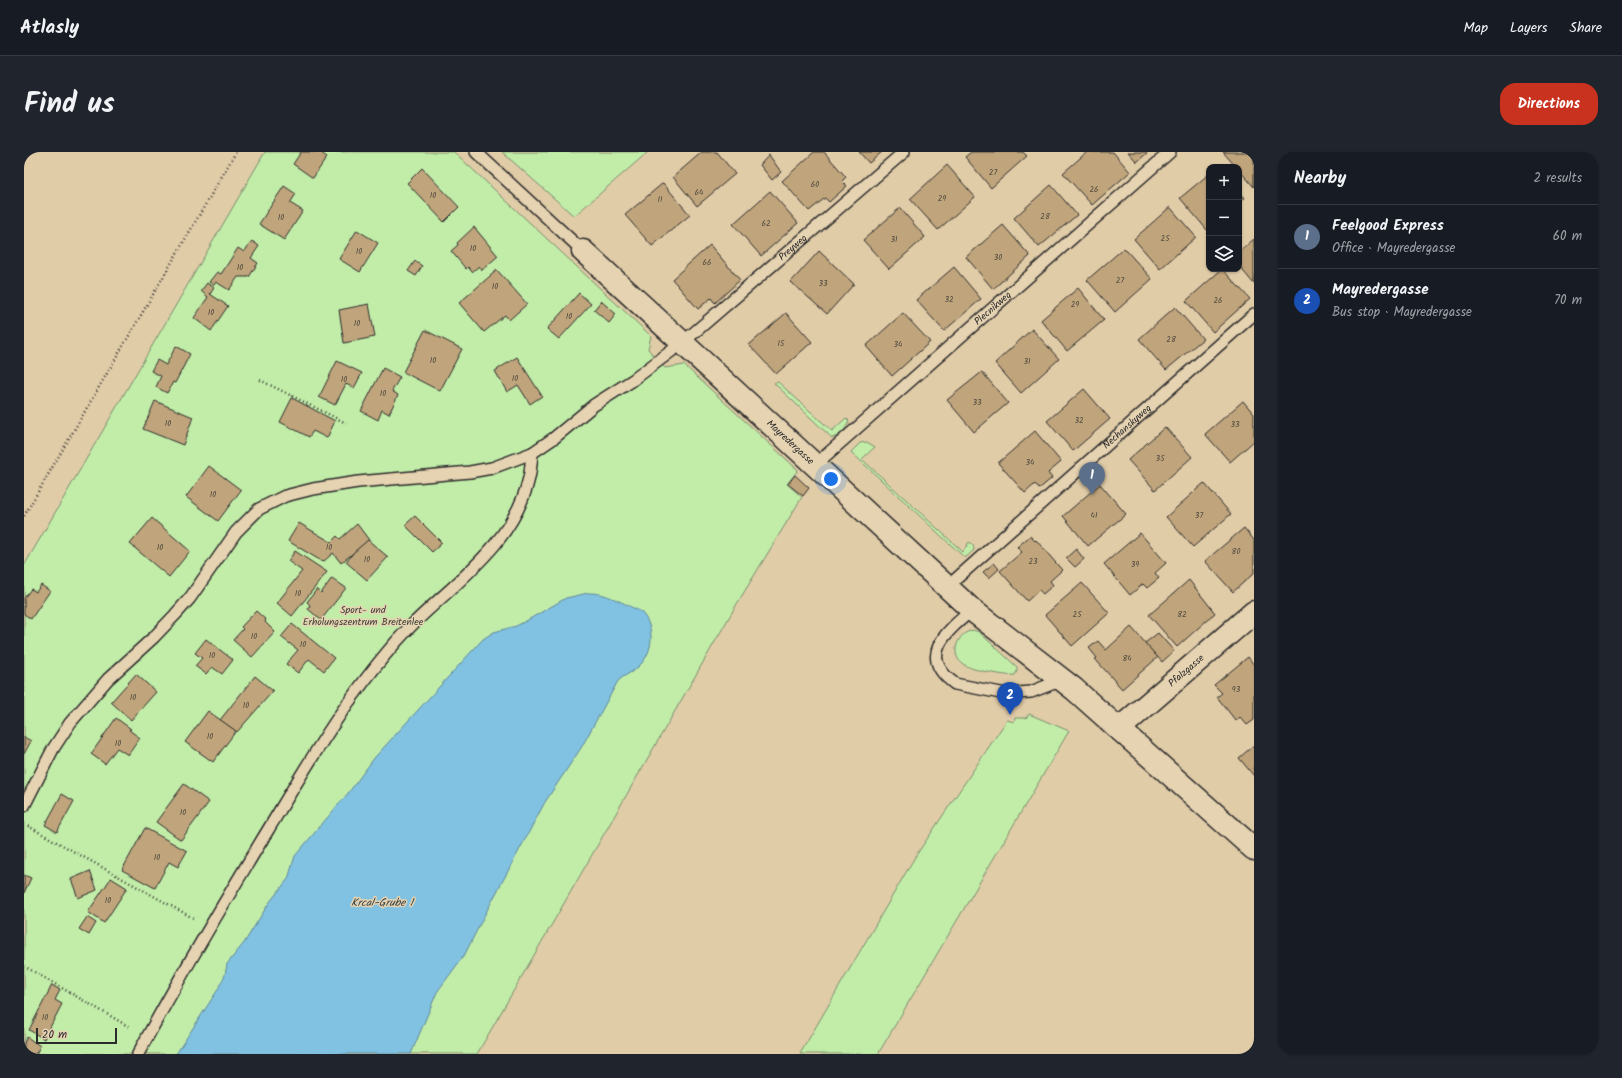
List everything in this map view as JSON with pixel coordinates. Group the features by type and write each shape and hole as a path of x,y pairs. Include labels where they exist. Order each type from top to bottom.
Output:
{"street":[{"name":"Mayredergasse","path":"583,251 972,610 1062,680 1254,849"},
{"name":"Pfalzgasse","path":"1119,729 1254,612"}],"lane":[{"path":"476,152 583,251"},
{"name":"Preyweg","path":"24,806 53,750 70,723 108,679 154,637 175,615 190,598 236,532 259,509 285,496 313,489 358,482 470,472 492,468 532,453 554,438 594,405 633,380 682,343 904,152"},
{"name":"Plecnikweg","path":"815,465 1170,152"},
{"name":"Nechanskyweg","path":"947,587 1254,314"},
{"path":"138,1054 210,927 320,744 349,702 389,650 410,627 490,552 508,526 518,507 529,478 532,453"},
{"path":"972,610 944,636 937,649 937,663 948,679 955,684 1006,694 1030,692 1062,680"}],"path":[{"path":"24,516 236,152"},
{"path":"260,380 346,423"},
{"path":"24,824 210,927"},
{"path":"24,966 147,1038"}],"green space":[{"name":"Sport- und Erholungszentrum Breitenlee","path":"265,152 454,152 651,336 648,349 665,368 684,365 798,470 787,484 802,497 735,607 477,1054 24,1054 24,566"},
{"path":"502,152 648,152 574,216"},
{"path":"778,382 832,431 846,418 849,421 846,427 840,434 832,438 774,383"},
{"path":"867,442 875,447 862,459 963,552 969,542 973,545 974,550 965,558 851,452 860,443"},
{"path":"973,630 979,632 1017,667 1015,675 1004,675 973,669 966,666 957,658 957,644 963,635"},
{"path":"1029,714 1069,731 878,1054 800,1054 915,857 1007,720 1014,722 1015,718 1026,718"}],"water":[{"name":"Krcal-Grube 1","path":"588,593 608,596 640,611 649,624 651,632 650,647 643,661 638,667 618,681 581,748 545,802 465,954 437,992 411,1054 176,1054 217,991 225,975 227,964 244,943 269,903 288,879 295,856 349,792 375,757 483,639 494,632 516,626 566,598"}],"building":[{"path":"301,152 320,152 327,157 313,178 293,164"},
{"path":"702,152 717,152 735,174 697,206 673,177"},
{"path":"814,152 824,152 846,177 842,181 847,186 829,202 825,198 809,211 782,181"},
{"path":"859,152 882,152 869,163"},
{"path":"971,152 1023,152 1027,156 991,188 965,157"},
{"path":"1087,152 1113,152 1130,172 1092,205 1063,173"},
{"path":"1128,152 1148,152 1137,162"},
{"path":"1223,152 1254,152 1254,187 1242,173 1242,164 1233,164"},
{"path":"769,155 781,172 772,180 760,165"},
{"path":"947,165 975,197 938,230 910,199"},
{"path":"422,168 459,207 444,222 407,183"},
{"path":"1206,176 1206,229 1180,198"},
{"path":"663,183 690,215 652,246 625,215"},
{"path":"1051,185 1077,215 1039,247 1014,218"},
{"path":"284,186 296,194 290,203 303,211 284,240 259,224"},
{"path":"770,191 798,223 761,256 733,224"},
{"path":"1170,207 1196,237 1160,269 1134,239"},
{"path":"900,208 925,237 889,269 863,240"},
{"path":"1003,225 1030,256 993,289 966,257"},
{"path":"474,227 498,256 482,270 479,266 472,272 468,267 466,269 451,251 458,245 457,243"},
{"path":"357,230 378,243 360,272 339,259"},
{"path":"1254,239 1254,284 1242,270 1242,249"},
{"path":"252,241 259,246 251,258 258,263 249,277 238,277 229,290 216,282 214,285 209,282 217,272 221,274 238,248 244,252"},
{"path":"710,245 740,280 715,303 711,298 698,309 672,279"},
{"path":"1124,248 1152,279 1115,312 1087,280"},
{"path":"819,251 854,284 827,314 791,282"},
{"path":"415,261 422,266 416,276 408,271"},
{"path":"954,267 981,299 944,331 916,300"},
{"path":"497,270 527,304 509,320 505,315 484,332 459,303"},
{"path":"1219,272 1225,272 1250,299 1213,332 1186,301"},
{"path":"207,283 214,288 210,294 228,306 211,331 194,318 208,297 201,291"},
{"path":"1078,288 1104,320 1067,351 1041,320"},
{"path":"579,293 591,304 559,339 547,329"},
{"path":"601,301 616,314 609,323 594,310"},
{"path":"369,304 375,337 344,343 339,310"},
{"path":"1175,307 1203,339 1166,370 1139,339"},
{"path":"786,313 812,342 776,374 749,345"},
{"path":"903,313 930,342 892,376 866,346"},
{"path":"1032,329 1059,359 1021,393 995,363"},
{"path":"425,330 462,349 440,391 403,372"},
{"path":"176,346 190,354 175,383 173,382 167,393 156,387 161,376 151,371 157,360 166,365"},
{"path":"517,357 542,396 530,404 518,385 507,392 495,371"},
{"path":"337,361 362,373 354,388 346,384 335,405 319,397"},
{"path":"383,368 400,377 392,391 398,395 389,414 382,410 378,420 361,411"},
{"path":"982,372 1008,403 974,432 947,400"},
{"path":"1084,389 1110,419 1073,451 1047,421"},
{"path":"292,398 335,421 327,438 313,431 309,437 280,422"},
{"path":"155,401 193,417 183,445 143,429"},
{"path":"1243,401 1254,414 1254,441 1230,462 1205,434"},
{"path":"1165,427 1192,457 1155,490 1128,460"},
{"path":"1035,431 1061,462 1048,473 1052,478 1039,489 1035,484 1025,493 998,463"},
{"path":"209,466 241,490 218,521 186,497"},
{"path":"795,475 809,488 803,496 788,484"},
{"path":"1204,483 1231,514 1193,547 1166,517"},
{"path":"1100,484 1126,514 1088,546 1063,516"},
{"path":"415,516 442,543 432,552 405,525"},
{"path":"152,518 190,551 169,577 130,544"},
{"path":"299,523 331,542 337,536 340,539 357,524 369,540 341,563 333,553 323,562 288,541"},
{"path":"1244,528 1254,540 1254,573 1233,592 1205,561"},
{"path":"1140,533 1166,563 1155,573 1159,578 1147,588 1143,584 1130,595 1104,564"},
{"path":"1030,536 1035,541 1036,540 1062,570 1050,581 1053,585 1043,594 1039,590 1027,601 1000,571 1022,552 1017,547"},
{"path":"368,540 388,557 367,580 346,562 354,552"},
{"path":"1076,549 1084,559 1075,567 1066,558"},
{"path":"295,551 327,572 292,616 277,603 302,571 288,561"},
{"path":"994,563 999,569 989,578 983,572"},
{"path":"332,578 346,588 321,620 308,609 310,605 307,602 317,589 321,593"},
{"path":"1189,580 1215,613 1177,647 1149,615"},
{"path":"1082,583 1109,613 1072,646 1045,615"},
{"path":"41,585 50,591 31,619 24,614 24,598 31,589 36,592"},
{"path":"256,611 266,620 265,622 275,632 252,657 233,640 243,629 241,627"},
{"path":"292,624 334,658 324,671 309,659 298,673 286,664 298,650 281,637"},
{"path":"1131,627 1158,657 1122,689 1095,659 1097,658 1089,648 1098,641 1106,650"},
{"path":"1158,633 1174,651 1162,662 1145,643"},
{"path":"206,639 233,660 222,674 212,667 206,674 195,666 202,658 195,653"},
{"path":"1248,657 1254,665 1254,720 1247,725 1240,717 1236,721 1217,697 1222,693 1214,685"},
{"path":"136,674 156,692 131,720 111,702"},
{"path":"255,676 273,691 237,732 220,720"},
{"path":"208,711 236,731 213,762 185,742"},
{"path":"116,718 140,738 128,755 117,748 105,764 91,754"},
{"path":"24,737 31,741 24,754"},
{"path":"1254,745 1254,776 1239,758"},
{"path":"184,784 209,802 181,840 156,822"},
{"path":"62,794 74,801 57,832 45,825"},
{"path":"145,828 187,851 178,867 169,862 155,888 122,870"},
{"path":"90,871 97,890 78,898 71,879"},
{"path":"24,875 31,878 24,893"},
{"path":"111,878 127,888 104,923 88,912"},
{"path":"87,917 96,923 89,935 79,929"},
{"path":"52,985 60,990 55,1000 62,1004 44,1039 29,1030"},
{"path":"27,1037 40,1046 36,1054 24,1054 24,1043"}],"place":[{"name":"Feelgood Express","path":"1092,495"},
{"name":"Mayredergasse","path":"1010,715"}]}
